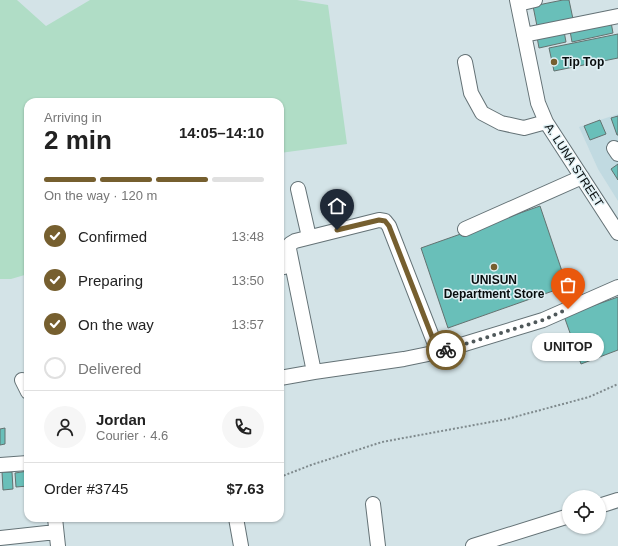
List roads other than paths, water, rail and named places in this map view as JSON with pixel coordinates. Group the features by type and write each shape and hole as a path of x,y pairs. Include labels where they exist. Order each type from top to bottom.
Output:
{"street":[{"path":"518,2 535,0"},
{"name":"A. LUNA STREET","path":"518,2 538,103 546,122 618,234"},
{"path":"524,36 618,16"},
{"path":"465,62 471,93 482,113 501,123 524,128 546,122"},
{"path":"465,229 582,177"},
{"path":"298,189 309,237"},
{"path":"314,372 286,266 290,244 295,240 379,220 385,221 389,226 438,352"},
{"path":"284,377 404,359 438,352 543,320 618,287"},
{"path":"0,465 24,463"},
{"path":"606,504 618,500"},
{"path":"372,504 378,546"},
{"path":"473,546 562,518"},
{"path":"0,538 57,539 55,522"},
{"path":"237,522 241,546"}],"place":[{"name":"Tip Top","path":"554,62"},
{"name":"UNISUN Department Store","path":"494,267"},
{"name":"UNITOP","path":"568,309"}]}
